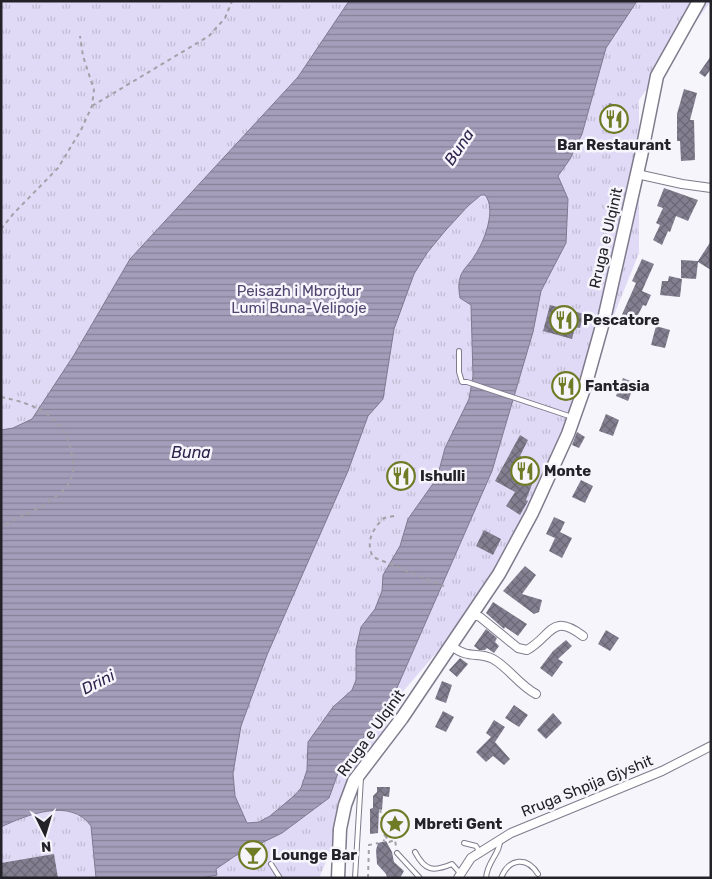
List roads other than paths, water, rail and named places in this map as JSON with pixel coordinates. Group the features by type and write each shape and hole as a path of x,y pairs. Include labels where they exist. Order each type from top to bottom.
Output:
{"main road":[{"name":"Rruga e Ulqinit","path":"338,878 337,856 345,805 354,780 402,718 499,574 532,513 574,418 598,342 637,174 657,76 699,1"}],"street":[{"path":"637,174 711,188"},
{"path":"473,615 490,624 518,648 527,650 535,646 550,629 560,624 571,626 583,636"},
{"path":"452,646 468,655 487,656 494,659 527,690 536,694"},
{"name":"Rruga Shpija Gjyshit","path":"459,876 479,851 500,839 662,771 711,746"}],"lane":[{"path":"459,351 459,377 462,382 525,400 574,418"},
{"path":"355,878 362,769"},
{"path":"486,878 487,868 500,846 500,839"},
{"path":"464,843 476,846 479,851"},
{"path":"415,852 422,863 431,869 437,870 452,864 459,876"},
{"path":"397,853 420,878"},
{"path":"500,878 508,866 517,862 526,862 533,866 538,874"},
{"path":"271,864 280,878"}],"water":[{"name":"Buna","path":"349,1 637,1 606,48 582,134 570,159 558,176 568,199 566,243 541,291 533,332 492,471 396,690 350,757 348,764 338,773 329,798 282,833 235,856 216,869 217,875 201,878 96,878 91,826 82,817 72,812 48,811 1,827 1,430 13,428 32,419 74,355 130,259 298,77","holes":["481,195 485,195 490,208 488,225 479,249 463,272 459,283 460,298 471,305 473,376 469,399 445,448 437,478 408,519 400,546 383,575 382,591 375,609 361,627 356,649 356,680 352,690 333,707 308,742 307,770 301,788 270,816 259,822 247,823 235,796 233,773 241,726 267,655 348,471 368,416 383,399 394,329 414,274 427,253 445,231 468,206"]}],"place":[{"name":"Bar Restaurant","path":"614,119"},
{"name":"Pescatore","path":"564,320"},
{"name":"Fantasia","path":"566,386"},
{"name":"Monte","path":"525,471"},
{"name":"Ishulli","path":"401,476"},
{"name":"Mbreti Gent","path":"395,824"},
{"name":"Lounge Bar","path":"253,855"}],"park label":[{"name":"Peisazh i Mbrojtur Lumi Buna-Velipoje","path":"299,300"}],"water label":[{"name":"Drini","path":"98,682"}]}
